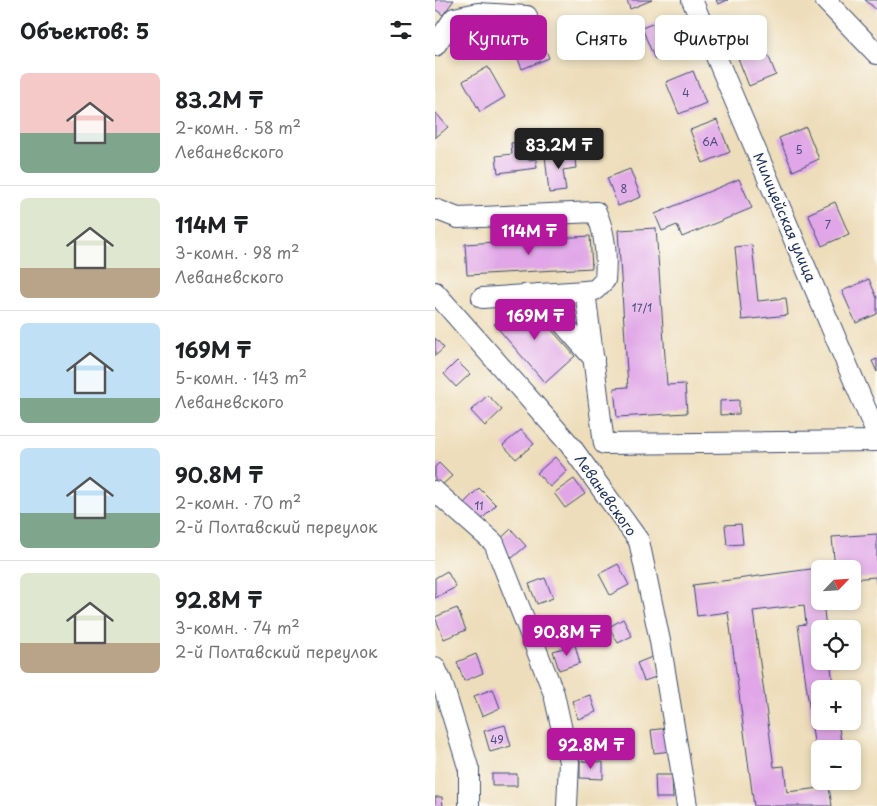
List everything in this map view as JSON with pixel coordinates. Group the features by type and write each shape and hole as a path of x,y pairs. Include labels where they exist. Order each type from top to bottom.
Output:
{"street":[{"name":"Милицейская улица","path":"692,0 877,435"},
{"path":"825,0 877,54"},
{"path":"468,15 478,13 511,15"},
{"path":"435,46 450,23"},
{"path":"435,209 457,218 596,212 602,224 607,255 605,280 595,290 482,298"},
{"name":"Леваневского","path":"585,291 604,444 877,440"},
{"name":"Леваневского","path":"435,292 571,445 639,541 660,641 687,806"},
{"path":"537,294 594,359"},
{"path":"435,491 494,544 554,694 569,762 567,806"},
{"path":"435,667 442,682 469,770 469,806"}],"building":[{"path":"435,0 454,0 443,15 435,9"},
{"path":"627,0 652,0 630,9"},
{"path":"716,0 728,0 718,4"},
{"path":"865,0 877,0 877,10"},
{"path":"655,23 655,60 645,35 645,27"},
{"path":"767,52 776,75 749,86 739,60 767,60"},
{"path":"518,60 544,60 522,69"},
{"path":"488,67 505,97 480,112 463,81"},
{"path":"693,71 706,103 679,114 666,82"},
{"path":"435,112 448,127 435,138"},
{"path":"717,120 730,152 703,163 690,130"},
{"path":"806,127 819,159 793,171 779,138"},
{"path":"526,141 528,160 536,159 537,168 498,173 496,156 512,154 511,143"},
{"path":"574,151 576,168 563,170 566,191 549,193 545,155"},
{"path":"630,169 641,197 618,206 607,178"},
{"path":"739,179 752,208 682,237 677,225 662,231 655,214"},
{"path":"835,202 849,234 822,246 808,214"},
{"path":"656,228 667,385 685,384 687,413 617,417 614,388 628,387 618,230"},
{"path":"590,236 592,268 467,275 465,244"},
{"path":"752,245 758,301 786,298 788,315 742,320 735,247"},
{"path":"869,279 877,298 877,314 856,323 842,291"},
{"path":"524,299 575,356 545,383 494,324"},
{"path":"435,338 444,348 435,356"},
{"path":"877,359 877,372 872,361"},
{"path":"457,361 470,374 456,387 444,374"},
{"path":"488,395 502,410 485,426 471,411"},
{"path":"739,400 739,414 720,415 720,401"},
{"path":"521,430 534,444 516,459 503,445"},
{"path":"555,457 567,471 550,487 537,473"},
{"path":"439,463 452,476 441,486 435,480 435,467"},
{"path":"574,479 585,494 565,508 554,493"},
{"path":"479,488 496,505 480,521 463,504"},
{"path":"741,524 743,544 727,545 725,525"},
{"path":"511,529 526,546 512,558 497,542"},
{"path":"877,534 877,588 875,577 861,578 861,560 834,560 832,537"},
{"path":"618,564 629,585 610,595 599,574"},
{"path":"811,569 811,610 824,610 825,620 811,620 811,670 831,670 833,680 811,680 811,720 798,625 806,624 804,605 753,611 774,767 784,766 787,792 811,789 829,790 832,806 754,806 728,612 697,616 693,585"},
{"path":"447,571 456,587 435,598 435,578"},
{"path":"545,578 553,598 537,604 529,584"},
{"path":"457,608 466,630 444,639 435,617"},
{"path":"623,619 632,636 618,643 609,627"},
{"path":"575,645 580,663 559,670 553,651"},
{"path":"476,654 483,673 464,681 457,662"},
{"path":"652,657 659,676 644,681 637,663"},
{"path":"493,689 500,708 482,716 474,696"},
{"path":"590,695 596,712 578,719 572,701"},
{"path":"505,725 511,746 490,752 484,731"},
{"path":"668,728 671,751 654,753 651,730"},
{"path":"812,730 839,730 841,740 814,740"},
{"path":"580,761 603,762 603,779 580,778"},
{"path":"492,774 517,774 517,786 492,786"},
{"path":"655,775 672,775 673,798 656,798"},
{"path":"435,797 442,797 443,806 435,806"}]}
